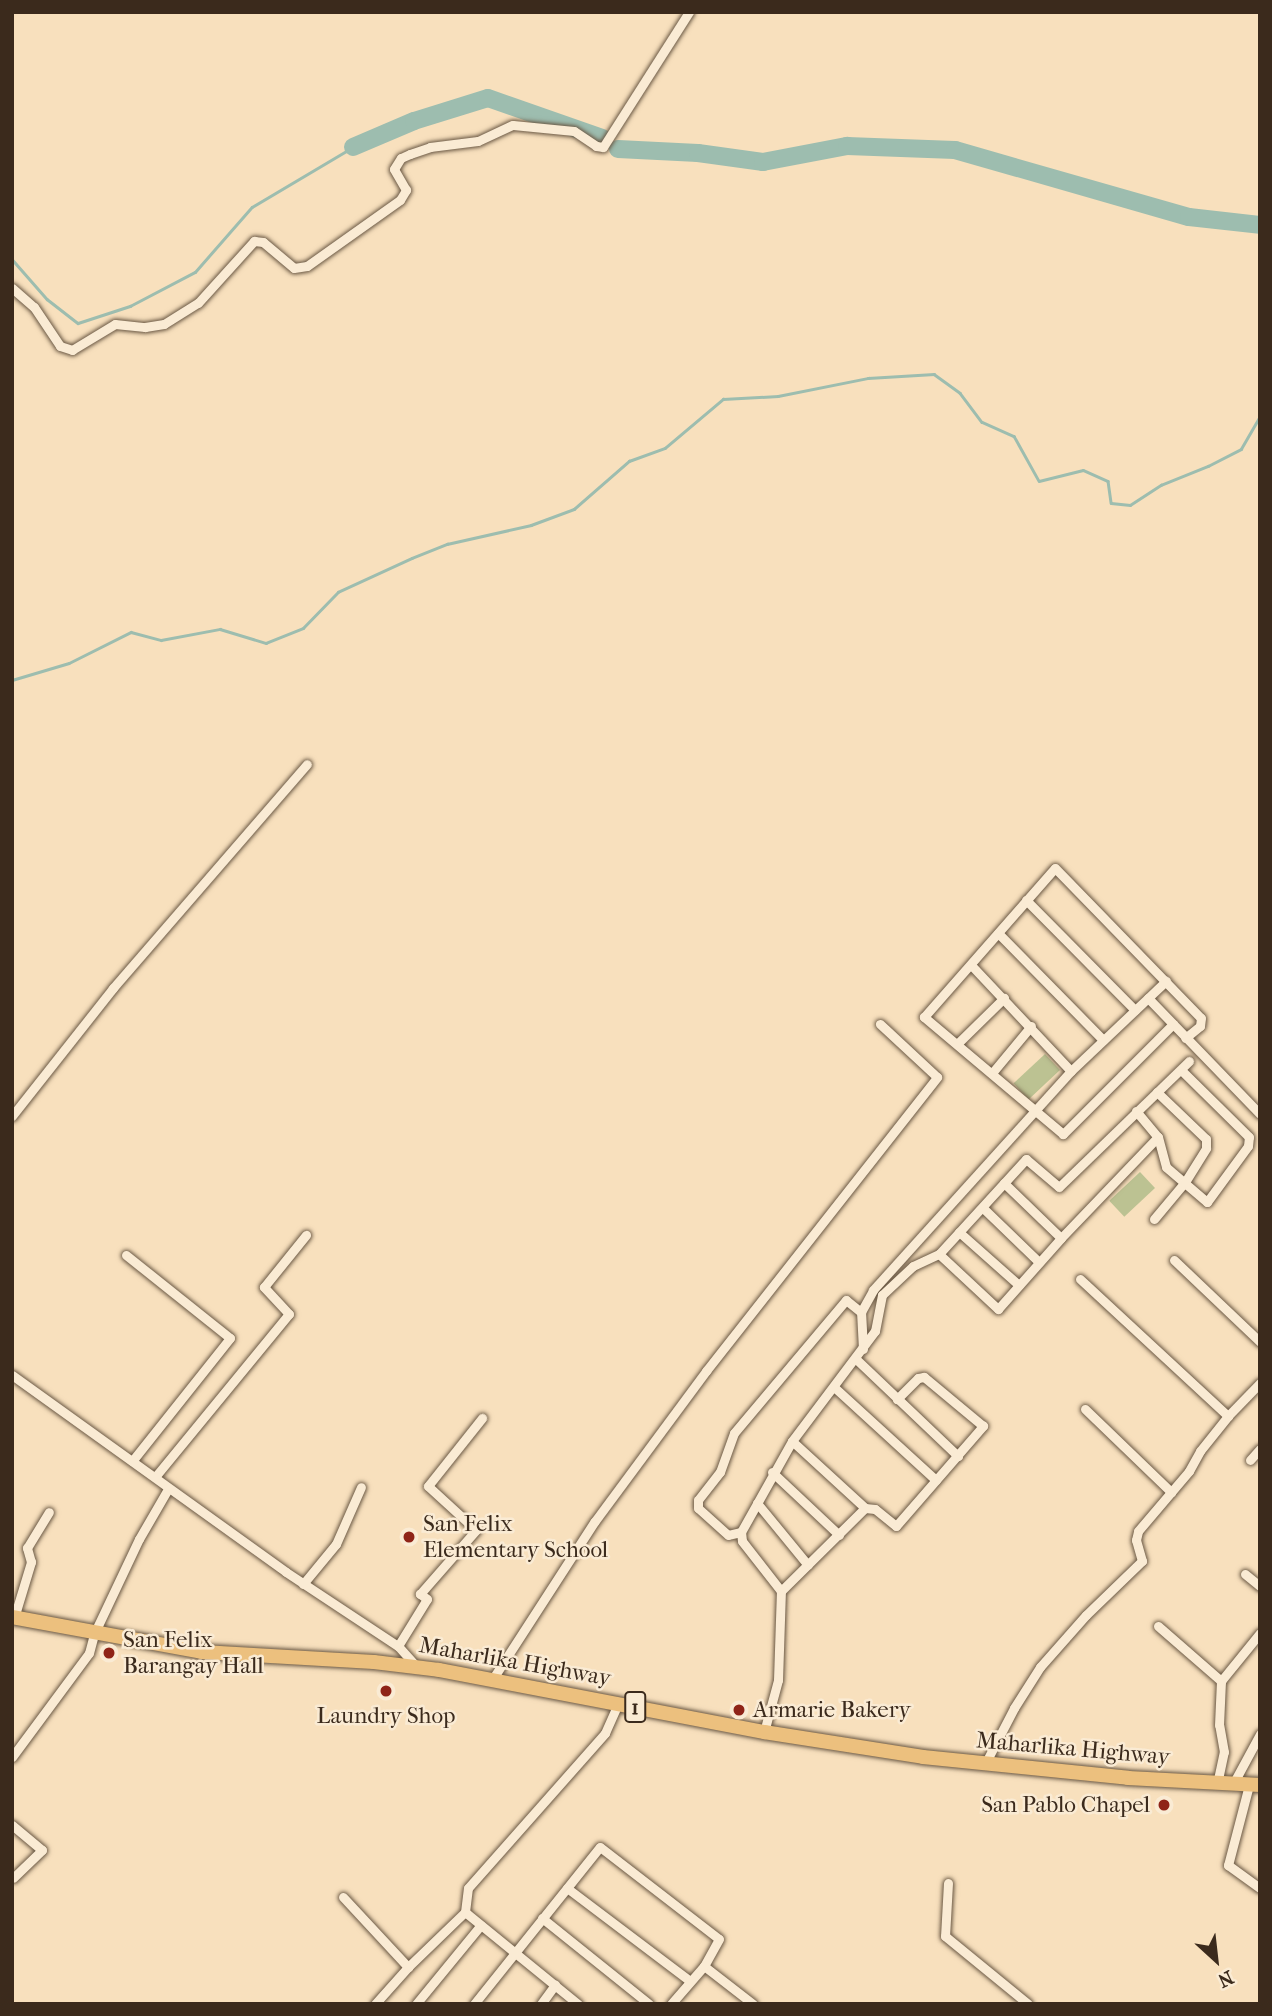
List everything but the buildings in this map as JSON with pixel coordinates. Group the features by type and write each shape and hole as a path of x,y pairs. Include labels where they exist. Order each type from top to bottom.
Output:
{"highway":[{"name":"Maharlika Highway","path":"13,1617 202,1652 417,1667 764,1732 985,1764 1254,1785"}],"street":[{"path":"12,288 34,307 60,346 72,350 115,324 145,327 164,324 198,303 254,241 263,242 294,268 307,266 400,200 406,190 394,169 401,158 410,153 430,147 478,141 513,125 574,131 596,146 603,147 689,12"},
{"path":"12,1116 113,988 307,764"},
{"path":"1173,1024 1063,1134 924,1017 972,966 1055,868 1201,1018 1200,1026 1185,1038"},
{"path":"1027,900 1135,1010"},
{"path":"998,933 1103,1040"},
{"path":"972,966 1071,1071"},
{"path":"863,1350 861,1312 873,1290 1071,1071 1166,981"},
{"path":"957,1044 1004,998"},
{"path":"1148,998 1260,1114"},
{"path":"492,1680 595,1521 706,1371 937,1077 880,1024"},
{"path":"992,1073 1031,1026"},
{"path":"764,1732 778,1679 781,1591 742,1541 741,1532 772,1472 792,1441 875,1331 881,1295 913,1266 939,1254 1026,1158 1059,1187 1189,1062"},
{"path":"1136,1111 1158,1137 1166,1167 1208,1202 1248,1146 1249,1137 1181,1070"},
{"path":"1154,1219 1185,1182 1206,1147 1206,1139 1157,1092"},
{"path":"939,1254 998,1309 1061,1238 1158,1137"},
{"path":"1004,1183 1061,1238"},
{"path":"983,1208 1039,1262"},
{"path":"959,1232 1019,1285"},
{"path":"155,1477 289,1314 264,1287 306,1234"},
{"path":"126,1255 230,1338 132,1461"},
{"path":"1174,1261 1260,1342"},
{"path":"1080,1279 1228,1416"},
{"path":"741,1532 728,1535 698,1508 698,1500 720,1472 733,1433 846,1300 861,1312"},
{"path":"856,1359 958,1456"},
{"path":"12,1375 303,1584 398,1646 417,1667"},
{"path":"792,1441 865,1508 875,1509 896,1526 983,1426 924,1377 918,1378 898,1399"},
{"path":"985,1764 1040,1667 1086,1615 1142,1562 1136,1540 1138,1531 1228,1416 1260,1383"},
{"path":"834,1387 936,1480"},
{"path":"1085,1409 1171,1492"},
{"path":"398,1646 427,1599 420,1594 477,1530 428,1486 482,1418"},
{"path":"1250,1460 1260,1449"},
{"path":"772,1472 839,1535"},
{"path":"303,1584 336,1544 361,1487"},
{"path":"12,1757 89,1653 94,1634 139,1539 168,1489"},
{"path":"757,1503 808,1565"},
{"path":"781,1591 865,1508"},
{"path":"13,1617 31,1562 27,1548 49,1512"},
{"path":"1245,1574 1260,1586"},
{"path":"1158,1626 1221,1681"},
{"path":"1217,1784 1224,1752 1219,1725 1221,1681 1260,1633"},
{"path":"375,2004 408,1967 465,1912 468,1888 605,1734 618,1704"},
{"path":"1233,1784 1260,1734"},
{"path":"1254,1785 1228,1865 1260,1888"},
{"path":"12,1825 42,1850 13,1878"},
{"path":"474,2004 600,1847 719,1939 704,1966 671,2004"},
{"path":"947,1884 945,1936 1028,2004"},
{"path":"567,1888 690,1982"},
{"path":"343,1897 408,1967"},
{"path":"465,1912 578,2004"},
{"path":"542,1917 649,2004"},
{"path":"416,2004 481,1925"},
{"path":"704,1966 747,2002"},
{"path":"541,2004 555,1985"}],"green space":[{"path":"1045,1054 1060,1070 1029,1099 1014,1083"},
{"path":"1140,1172 1155,1188 1124,1217 1109,1201"}],"waterway":[{"path":"353,147 414,121 488,98 602,138"},
{"path":"618,149 698,153 763,162 847,146 955,150 1189,217 1260,225"},
{"path":"12,259 47,299 78,323 130,306 195,272 252,207 353,147"},
{"path":"12,680 69,663 131,632 161,640 220,629 266,643 303,628 338,592 412,558 447,544 531,525 574,509 629,461 665,448 723,399 778,396 868,378 934,374 960,393 982,422 1014,436 1039,481 1083,470 1108,481 1111,503 1130,505 1161,485 1241,449 1260,416"}],"place":[{"name":"San Felix Elementary School","path":"409,1537"},
{"name":"San Felix Barangay Hall","path":"109,1653"},
{"name":"Laundry Shop","path":"386,1691"},
{"name":"Armarie Bakery","path":"739,1710"},
{"name":"San Pablo Chapel","path":"1164,1805"}]}
